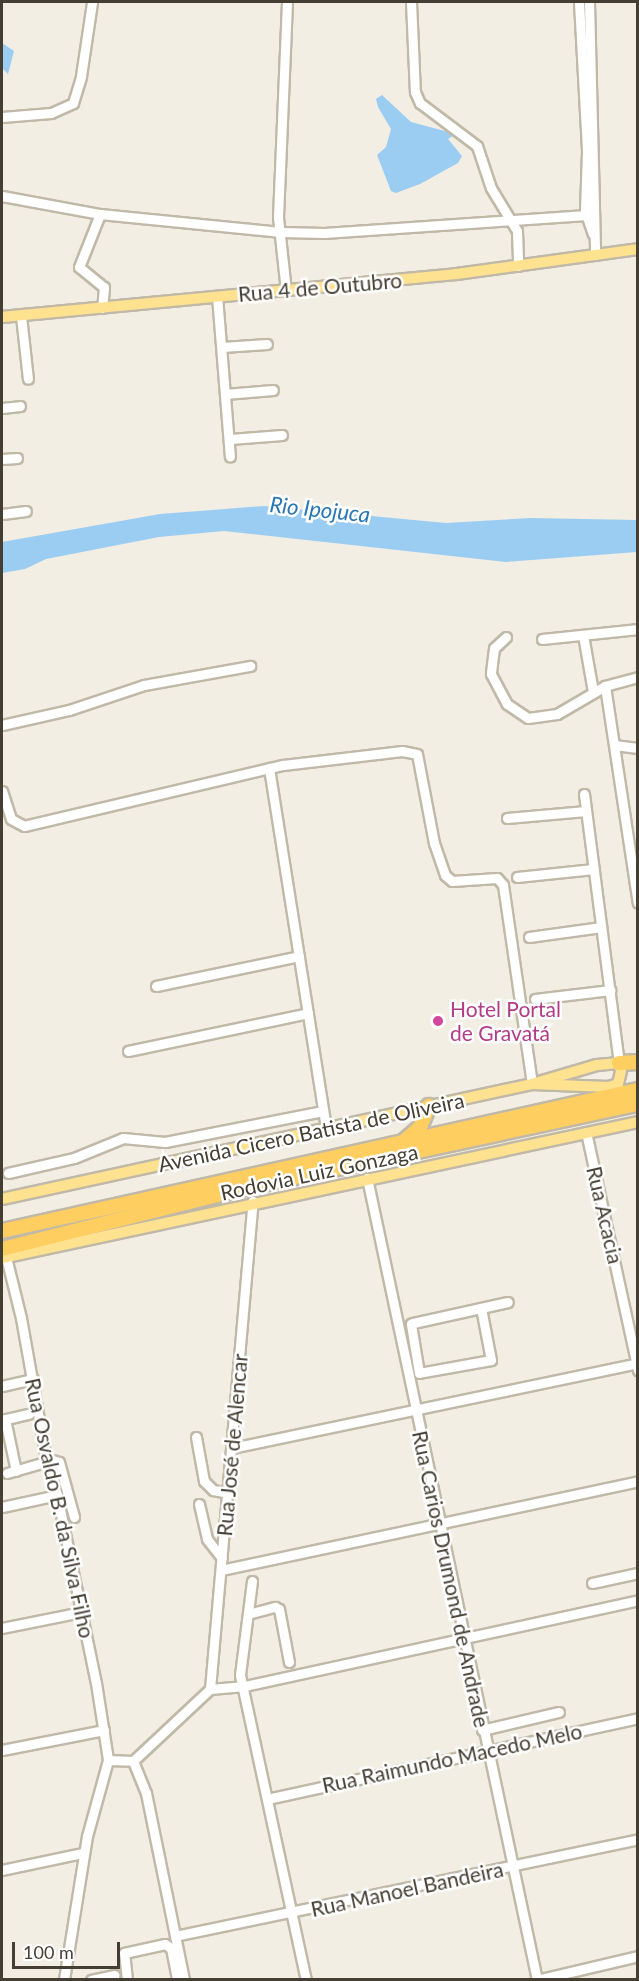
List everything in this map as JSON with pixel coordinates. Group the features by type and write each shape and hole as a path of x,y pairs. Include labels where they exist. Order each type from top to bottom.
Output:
{"highway":[{"name":"Rodovia Luiz Gonzaga","path":"2,1231 638,1090"},
{"name":"Rodovia Luiz Gonzaga","path":"3,1254 245,1188 638,1104"},
{"path":"399,1144 420,1127 429,1106"}],"main road":[{"name":"Rua 4 de Outubro","path":"2,317 286,291 518,266 638,249"},
{"name":"Avenida Cicero Batista de Oliveira","path":"2,1199 532,1084 597,1065 630,1061"},
{"path":"532,1084 608,1087 618,1084 630,1061"},
{"path":"3,1254 638,1122"}],"street":[{"path":"2,117 51,113 73,102 81,76 92,2"},
{"path":"286,291 278,217 287,2"},
{"path":"411,2 416,92 420,103 475,142 488,182 512,222 518,239 518,266"},
{"path":"579,2 587,151 586,215 594,236"},
{"path":"589,2 596,177 594,236 596,255"},
{"path":"2,196 100,214 281,232 324,233 464,222 512,222 586,215"},
{"path":"100,214 79,267 104,287 102,308"},
{"path":"217,296 230,456"},
{"path":"21,316 28,379"},
{"path":"222,347 267,344"},
{"path":"225,394 273,390"},
{"path":"2,408 20,406"},
{"path":"230,439 282,435"},
{"path":"2,459 17,458"},
{"path":"2,514 26,511"},
{"path":"542,639 638,629"},
{"path":"583,635 593,692"},
{"path":"506,637 494,648 491,674 499,693 516,712 541,719 557,714 605,686 638,677"},
{"path":"2,726 69,710 144,685 250,666"},
{"path":"605,686 638,903"},
{"path":"614,745 638,748"},
{"path":"2,791 12,819 24,826 269,768 402,751 417,754 434,843 445,874 452,881 497,878 503,885 532,1084"},
{"path":"269,768 326,1129"},
{"path":"584,794 610,990 630,1061"},
{"path":"507,818 586,811"},
{"path":"517,877 594,869"},
{"path":"529,937 601,927"},
{"path":"156,986 298,956"},
{"path":"535,999 610,990"},
{"path":"128,1051 308,1013"},
{"path":"8,1173 74,1158 123,1138 165,1142 323,1111"},
{"name":"Rua Acacia","path":"585,1132 637,1365"},
{"name":"Rua Carios Drumond de Andrade","path":"366,1178 441,1522 486,1753 514,1866 537,1980"},
{"name":"Rua José de Alencar","path":"210,1689 253,1202"},
{"name":"Rua Osvaldo B. da Silva Filho","path":"3,1254 33,1379 47,1464 57,1495 108,1760"},
{"path":"481,1308 492,1357 489,1361 423,1374 418,1370 411,1324 481,1308 508,1302"},
{"path":"403,1351 414,1348"},
{"path":"232,1448 637,1365"},
{"path":"2,1386 33,1379"},
{"path":"29,1414 3,1420 12,1472 47,1464 52,1460 61,1465 74,1517"},
{"path":"196,1437 204,1481 213,1490 228,1493"},
{"path":"221,1570 638,1481"},
{"path":"2,1507 57,1495"},
{"path":"199,1504 208,1542 222,1558"},
{"path":"592,1583 638,1573"},
{"path":"252,1581 240,1666 290,1914 306,1980"},
{"path":"64,1980 83,1853 108,1760 134,1761 210,1689 245,1686 464,1636 638,1600"},
{"path":"248,1614 274,1607 279,1609 289,1662"},
{"path":"2,1628 81,1612"},
{"path":"482,1730 559,1712"},
{"name":"Rua Raimundo Macedo Melo","path":"267,1799 638,1718"},
{"path":"2,1750 104,1730"},
{"path":"134,1761 146,1793 184,1980"},
{"name":"Rua Manoel Bandeira","path":"175,1936 290,1914 638,1839"},
{"path":"2,1870 83,1853"},
{"path":"126,1980 124,1953 162,1944 171,1948 177,1980"},
{"path":"537,1980 638,1956"},
{"path":"91,1980 114,1975"}],"water":[{"path":"2,43 14,51 8,74 2,68"},
{"path":"382,95 411,122 456,134 448,139 462,156 458,163 420,184 396,193 391,191 377,155 386,147 391,129 378,107 376,99"},
{"name":"Rio Ipojuca","path":"264,506 446,523 531,518 637,520 637,552 506,562 224,531 159,537 46,559 25,569 2,573 2,542 160,514"}],"place":[{"name":"Hotel Portal de Gravatá","path":"438,1021"}]}
